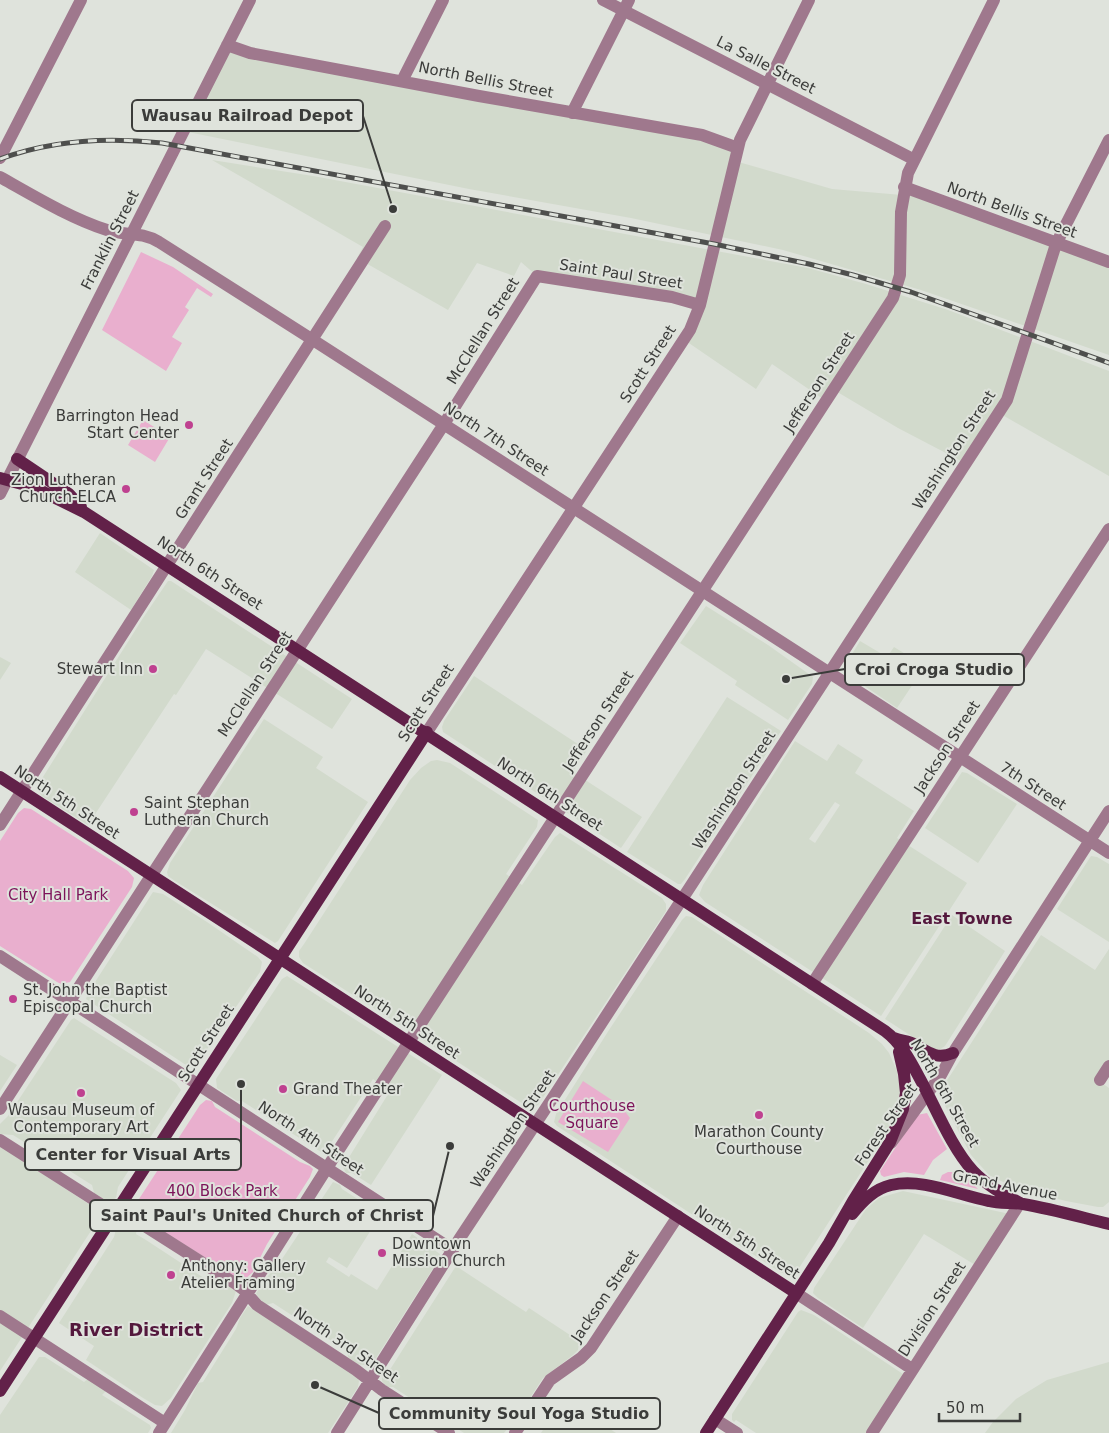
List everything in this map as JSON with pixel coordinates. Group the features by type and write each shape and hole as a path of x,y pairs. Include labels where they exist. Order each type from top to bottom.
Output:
{"main road":[{"path":"17,459 69,494 84,512"},
{"name":"North 6th Street","path":"4,479 43,492 84,512 427,732 878,1026 894,1038 909,1059 968,1166 987,1184 1020,1203"},
{"name":"Scott Street","path":"0,1391 427,732"},
{"name":"North 5th Street","path":"0,777 796,1293"},
{"path":"894,1038 910,1043 936,1056 945,1056 953,1053"},
{"path":"888,1147 903,1110 906,1089 902,1061 894,1038"},
{"name":"Forest Street","path":"706,1433 829,1244 853,1201 888,1147"},
{"name":"Grand Avenue","path":"829,1244 868,1196 883,1187 907,1183 921,1184 994,1202 1020,1203 1109,1223"}],"street":[{"path":"0,158 81,0"},
{"name":"Franklin Street","path":"0,494 4,479 17,459 250,0"},
{"path":"402,81 444,0"},
{"name":"La Salle Street","path":"603,0 626,5 768,84 913,159"},
{"name":"Scott Street","path":"427,732 690,330 700,304 742,134 810,0"},
{"name":"Jefferson Street","path":"162,1428 327,1168 894,296 900,275 900,212 904,187 913,159 994,0"},
{"path":"572,113 626,5"},
{"name":"North Bellis Street","path":"227,45 250,52 402,81 572,113 705,135 738,148"},
{"name":"Washington Street","path":"337,1433 453,1250 1007,400 1056,244 1109,140"},
{"name":"North 7th Street","path":"0,177 84,221 109,230 149,237 159,242 960,758"},
{"name":"North Bellis Street","path":"904,187 1109,262"},
{"name":"Grant Street","path":"0,825 385,226"},
{"name":"Saint Paul Street","path":"537,276 672,297 700,304"},
{"name":"McClellan Street","path":"0,1109 444,424 537,276"},
{"name":"Jackson Street","path":"812,984 1109,529"},
{"name":"7th Street","path":"960,758 1109,853"},
{"name":"Forest Street","path":"888,1147 944,1070 953,1053 1109,810"},
{"name":"North 4th Street","path":"0,956 453,1250"},
{"path":"1100,1080 1109,1066"},
{"name":"North 3rd Street","path":"0,1140 116,1213 131,1217 236,1284 247,1292 257,1305 449,1433"},
{"name":"Division Street","path":"872,1433 1020,1203"},
{"name":"Jackson Street","path":"515,1433 550,1380 581,1358 591,1348 678,1216"},
{"path":"796,1293 912,1369"},
{"path":"0,1316 162,1428"},
{"path":"715,1419 737,1433"}],"shaded area":[{"path":"227,45 738,148 735,161 832,189 902,195 904,187 1109,262 1109,355 921,290 783,250 631,218 469,189 183,131"},
{"path":"212,160 313,176 808,268 948,310 1109,371 1109,476 999,413 965,463 898,428 834,390 826,401 772,364 756,389 683,339 700,305 537,276 521,262 514,276 477,263 448,310 357,258 363,247"},
{"path":"100,533 154,570 131,610 75,572"},
{"path":"168,581 171,581 352,699 332,729 206,649 176,695 174,694 88,825 42,796 36,788"},
{"path":"706,606 768,645 813,677 812,684 788,720 735,685 737,681 680,643"},
{"path":"860,641 887,657 894,647 925,666 897,708 844,672 846,664"},
{"path":"0,657 11,663 0,680"},
{"path":"474,676 587,750 573,772 642,817 621,848 443,732 444,721"},
{"path":"727,697 781,731 685,879 681,884 678,884 627,852"},
{"path":"264,719 323,757 316,768 368,802 275,943 175,881 168,876 167,872 170,863"},
{"path":"795,741 827,761 838,744 863,760 855,773 914,811 897,838 967,883 881,1016 705,902 699,895 703,885","holes":["835,802 840,805 815,843 809,839"]},
{"path":"437,760 450,763 538,820 537,827 506,874 522,885 555,837 560,833 662,898 666,904 666,911 538,1105 531,1109 303,963 299,957 299,951 410,780 421,768 431,761"},
{"path":"962,772 967,773 1017,804 978,863 925,828"},
{"path":"1091,856 1097,857 1109,864 1109,942 1057,909"},
{"path":"153,892 163,894 207,922 258,957 262,962 260,972 194,1068 189,1067 86,999"},
{"path":"952,915 1005,951 945,1046 939,1050 933,1050 885,1019"},
{"path":"686,916 692,917 869,1033 889,1053 897,1071 900,1089 899,1103 889,1129 799,1268 791,1276 780,1272 557,1126 554,1122 556,1114 609,1030"},
{"path":"1041,935 1095,970 1109,949 1109,1061 1102,1083 1109,1088 1109,1202 1103,1207 1066,1201 1015,1188 989,1175 971,1155 942,1100 942,1091 946,1082"},
{"path":"287,976 442,1075 371,1185 352,1173 346,1173 343,1167 390,1091 373,1079 327,1149 321,1152 242,1101 237,1101 217,1088 216,1079 282,979"},
{"path":"74,1018 176,1083 181,1090 118,1187 116,1198 109,1202 95,1196 92,1185 13,1135 0,1134 0,1124 8,1116"},
{"path":"0,1055 17,1065 0,1091"},
{"path":"0,1146 105,1215 103,1219 98,1220 0,1371"},
{"path":"333,1182 381,1214 347,1268 329,1257 326,1262 349,1277 351,1274 377,1290 412,1234 440,1254 439,1259 376,1358 364,1365 357,1364 348,1357 347,1351 273,1303 265,1305 256,1294 262,1283 280,1262"},
{"path":"903,1191 1010,1214 977,1266 924,1234 863,1328 818,1298 813,1293 814,1288 866,1209 879,1198"},
{"path":"126,1220 137,1228 136,1234 210,1282 223,1280 236,1291 232,1303 171,1398 162,1406 155,1405 143,1398 86,1360 94,1346 59,1323 114,1237 117,1225"},
{"path":"456,1266 526,1312 529,1308 570,1335 579,1344 578,1350 573,1355 543,1378 518,1416 504,1433 464,1433 393,1387 387,1387 382,1381 385,1371 391,1368"},
{"path":"248,1306 357,1377 359,1381 358,1387 328,1433 171,1433 198,1383 203,1382"},
{"path":"801,1310 814,1315 903,1374 867,1433 756,1433 736,1420 734,1422 732,1420 732,1414"},
{"path":"39,1357 45,1357 84,1382 88,1379 106,1391 102,1395 150,1425 151,1428 148,1433 0,1433 0,1415"},
{"path":"1109,1362 1109,1433 985,1433 1016,1399 1047,1380"},
{"path":"563,1398 574,1405 616,1433 541,1433"}],"green space":[{"path":"141,252 173,267 213,294 211,297 197,288 185,307 189,310 172,337 182,343 166,371 102,330"},
{"path":"143,420 170,437 155,462 128,445"},
{"name":"City Hall Park","path":"24,808 31,809 128,871 134,878 132,887 70,982 61,984 57,982 0,946 0,841 18,813"},
{"name":"Courthouse Square","path":"583,1081 621,1106 630,1118 608,1152 558,1122"},
{"name":"400 Block Park","path":"206,1100 212,1101 215,1107 313,1169 310,1177 267,1244 253,1272 244,1280 239,1279 130,1210 132,1204 139,1199 200,1105"},
{"path":"927,1113 947,1149 933,1160 924,1175 904,1172 884,1177 881,1175 880,1171 917,1115"},
{"path":"948,1172 961,1172 978,1189 940,1180 942,1175"}],"railway":[{"path":"0,159 59,144 100,140 162,143 714,244 809,264 911,292 1109,363"}],"place":[{"name":"Wausau Railroad Depot","path":"393,209"},
{"name":"Barrington Head Start Center","path":"189,425"},
{"name":"Zion Lutheran Church-ELCA","path":"126,489"},
{"name":"Stewart Inn","path":"153,669"},
{"name":"Croi Croga Studio","path":"786,679"},
{"name":"Saint Stephan Lutheran Church","path":"134,812"},
{"name":"St. John the Baptist Episcopal Church","path":"13,999"},
{"name":"Center for Visual Arts","path":"241,1084"},
{"name":"Grand Theater","path":"283,1089"},
{"name":"Wausau Museum of Contemporary Art","path":"81,1093"},
{"name":"Marathon County Courthouse","path":"759,1115"},
{"name":"Saint Paul's United Church of Christ","path":"450,1146"},
{"name":"Downtown Mission Church","path":"382,1253"},
{"name":"Anthony: Gallery Atelier Framing","path":"171,1275"},
{"name":"Community Soul Yoga Studio","path":"315,1385"}],"district":[{"name":"East Towne","path":"962,918"},
{"name":"River District","path":"136,1329"}]}
